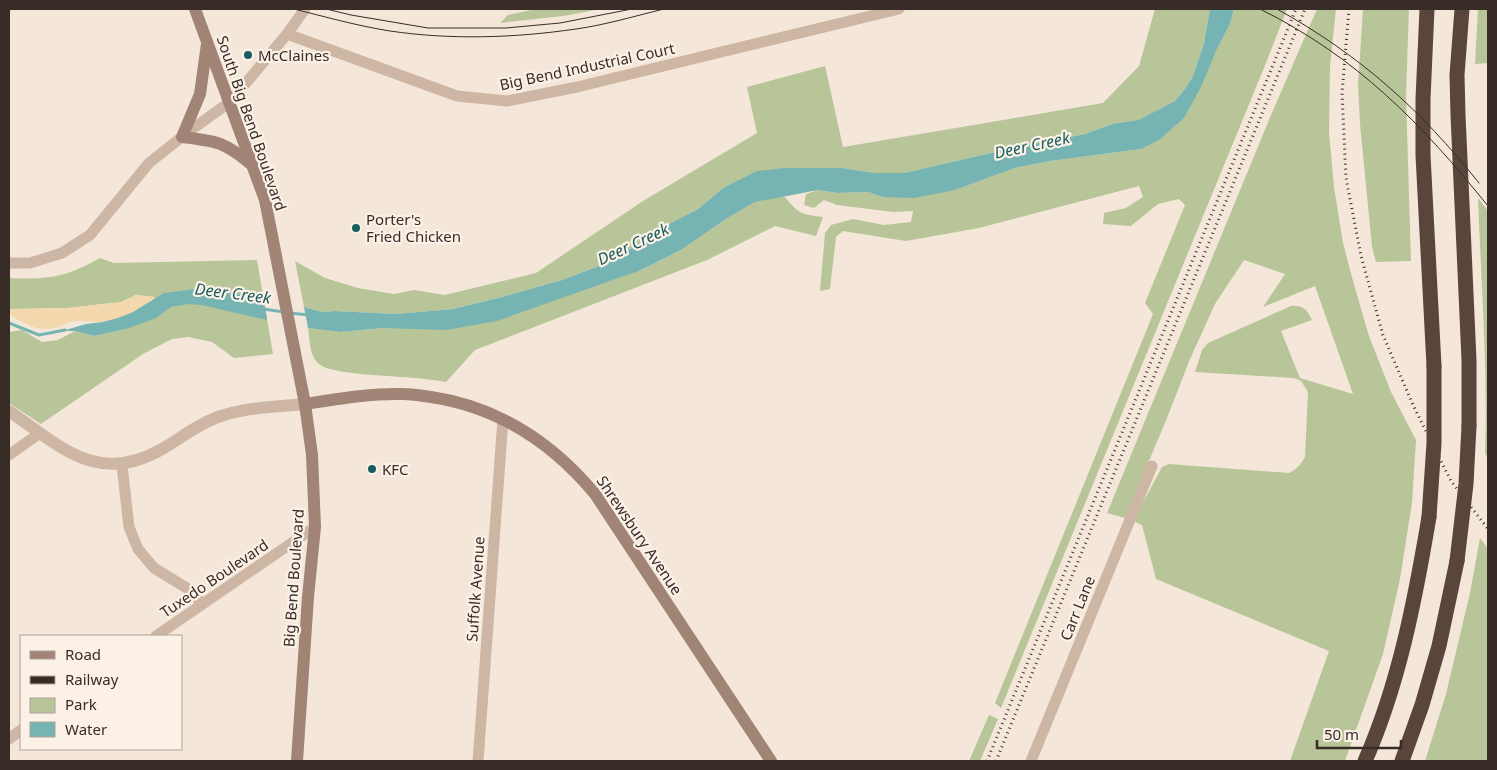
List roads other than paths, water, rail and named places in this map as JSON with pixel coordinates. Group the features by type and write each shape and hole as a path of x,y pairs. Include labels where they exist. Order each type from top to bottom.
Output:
{"highway":[{"path":"1402,761 1422,705 1439,646 1457,561 1466,484 1469,426 1469,360 1460,189 1457,75 1462,9"},
{"path":"1365,761 1387,701 1404,643 1418,584 1429,517 1432,478 1434,366 1423,155 1423,99 1427,10"}],"main road":[{"name":"South Big Bend Boulevard","path":"195,9 265,200 298,367"},
{"path":"208,42 200,94 182,137 215,141 225,145 252,165"},
{"name":"Big Bend Boulevard","path":"294,759 315,528 312,455 298,367"},
{"name":"Shrewsbury Avenue","path":"305,404 374,395 406,394 455,401 477,407 503,419 524,430 547,446 567,463 594,494 771,761"}],"street":[{"path":"9,263 30,263 62,253 90,235 149,163 230,102 287,34 305,9"},
{"name":"Big Bend Industrial Court","path":"287,34 457,96 507,101 735,50 814,28 899,9"},
{"path":"9,411 67,450 90,461 122,465 150,456 202,424 218,417 239,411 305,404"},
{"name":"Suffolk Avenue","path":"478,761 503,419"},
{"path":"9,455 40,433"},
{"path":"122,465 130,527 138,549 154,568 190,590 202,604"},
{"name":"Carr Lane","path":"1031,761 1152,466"},
{"name":"Tuxedo Boulevard","path":"157,635 315,528"},
{"path":"9,739 20,731"}],"water":[{"path":"1210,9 1234,9 1230,24 1201,87 1184,118 1159,140 1141,149 1050,161 1015,168 955,190 914,198 883,197 868,192 837,193 818,190 755,202 726,219 681,250 641,270 497,321 446,330 384,328 340,332 308,328 304,307 322,312 396,314 453,309 562,280 612,261 665,226 698,209 723,188 757,171 785,168 842,168 875,173 904,173 1008,149 1085,134 1112,124 1138,120 1175,101 1185,89 1193,76 1204,43"},
{"path":"195,289 215,290 264,299 267,320 201,305 188,304 171,307 156,318 126,329 94,336 75,331 62,331 118,318 133,312 164,293"}],"waterway":[{"name":"Deer Creek","path":"263,309 284,312"},
{"name":"Deer Creek","path":"290,313 309,315"},
{"name":"Deer Creek","path":"9,323 39,335 65,330"}],"tram line":[{"path":"294,9 390,31 459,37 506,36 576,29 664,9"},
{"path":"326,9 428,28 506,28 560,23 632,9"},
{"path":"1260,9 1295,28 1327,49 1386,95 1438,147 1488,206"},
{"path":"1277,9 1335,45 1387,86 1434,131 1479,183"}],"railway":[{"path":"987,761 1296,9"},
{"path":"996,761 1305,9"},
{"path":"1349,9 1342,93 1346,178 1361,256 1383,335 1413,405 1451,481 1488,529"}],"place":[{"name":"McClaines","path":"248,55"},
{"name":"Porter's Fried Chicken","path":"356,228"},
{"name":"KFC","path":"372,469"}]}
